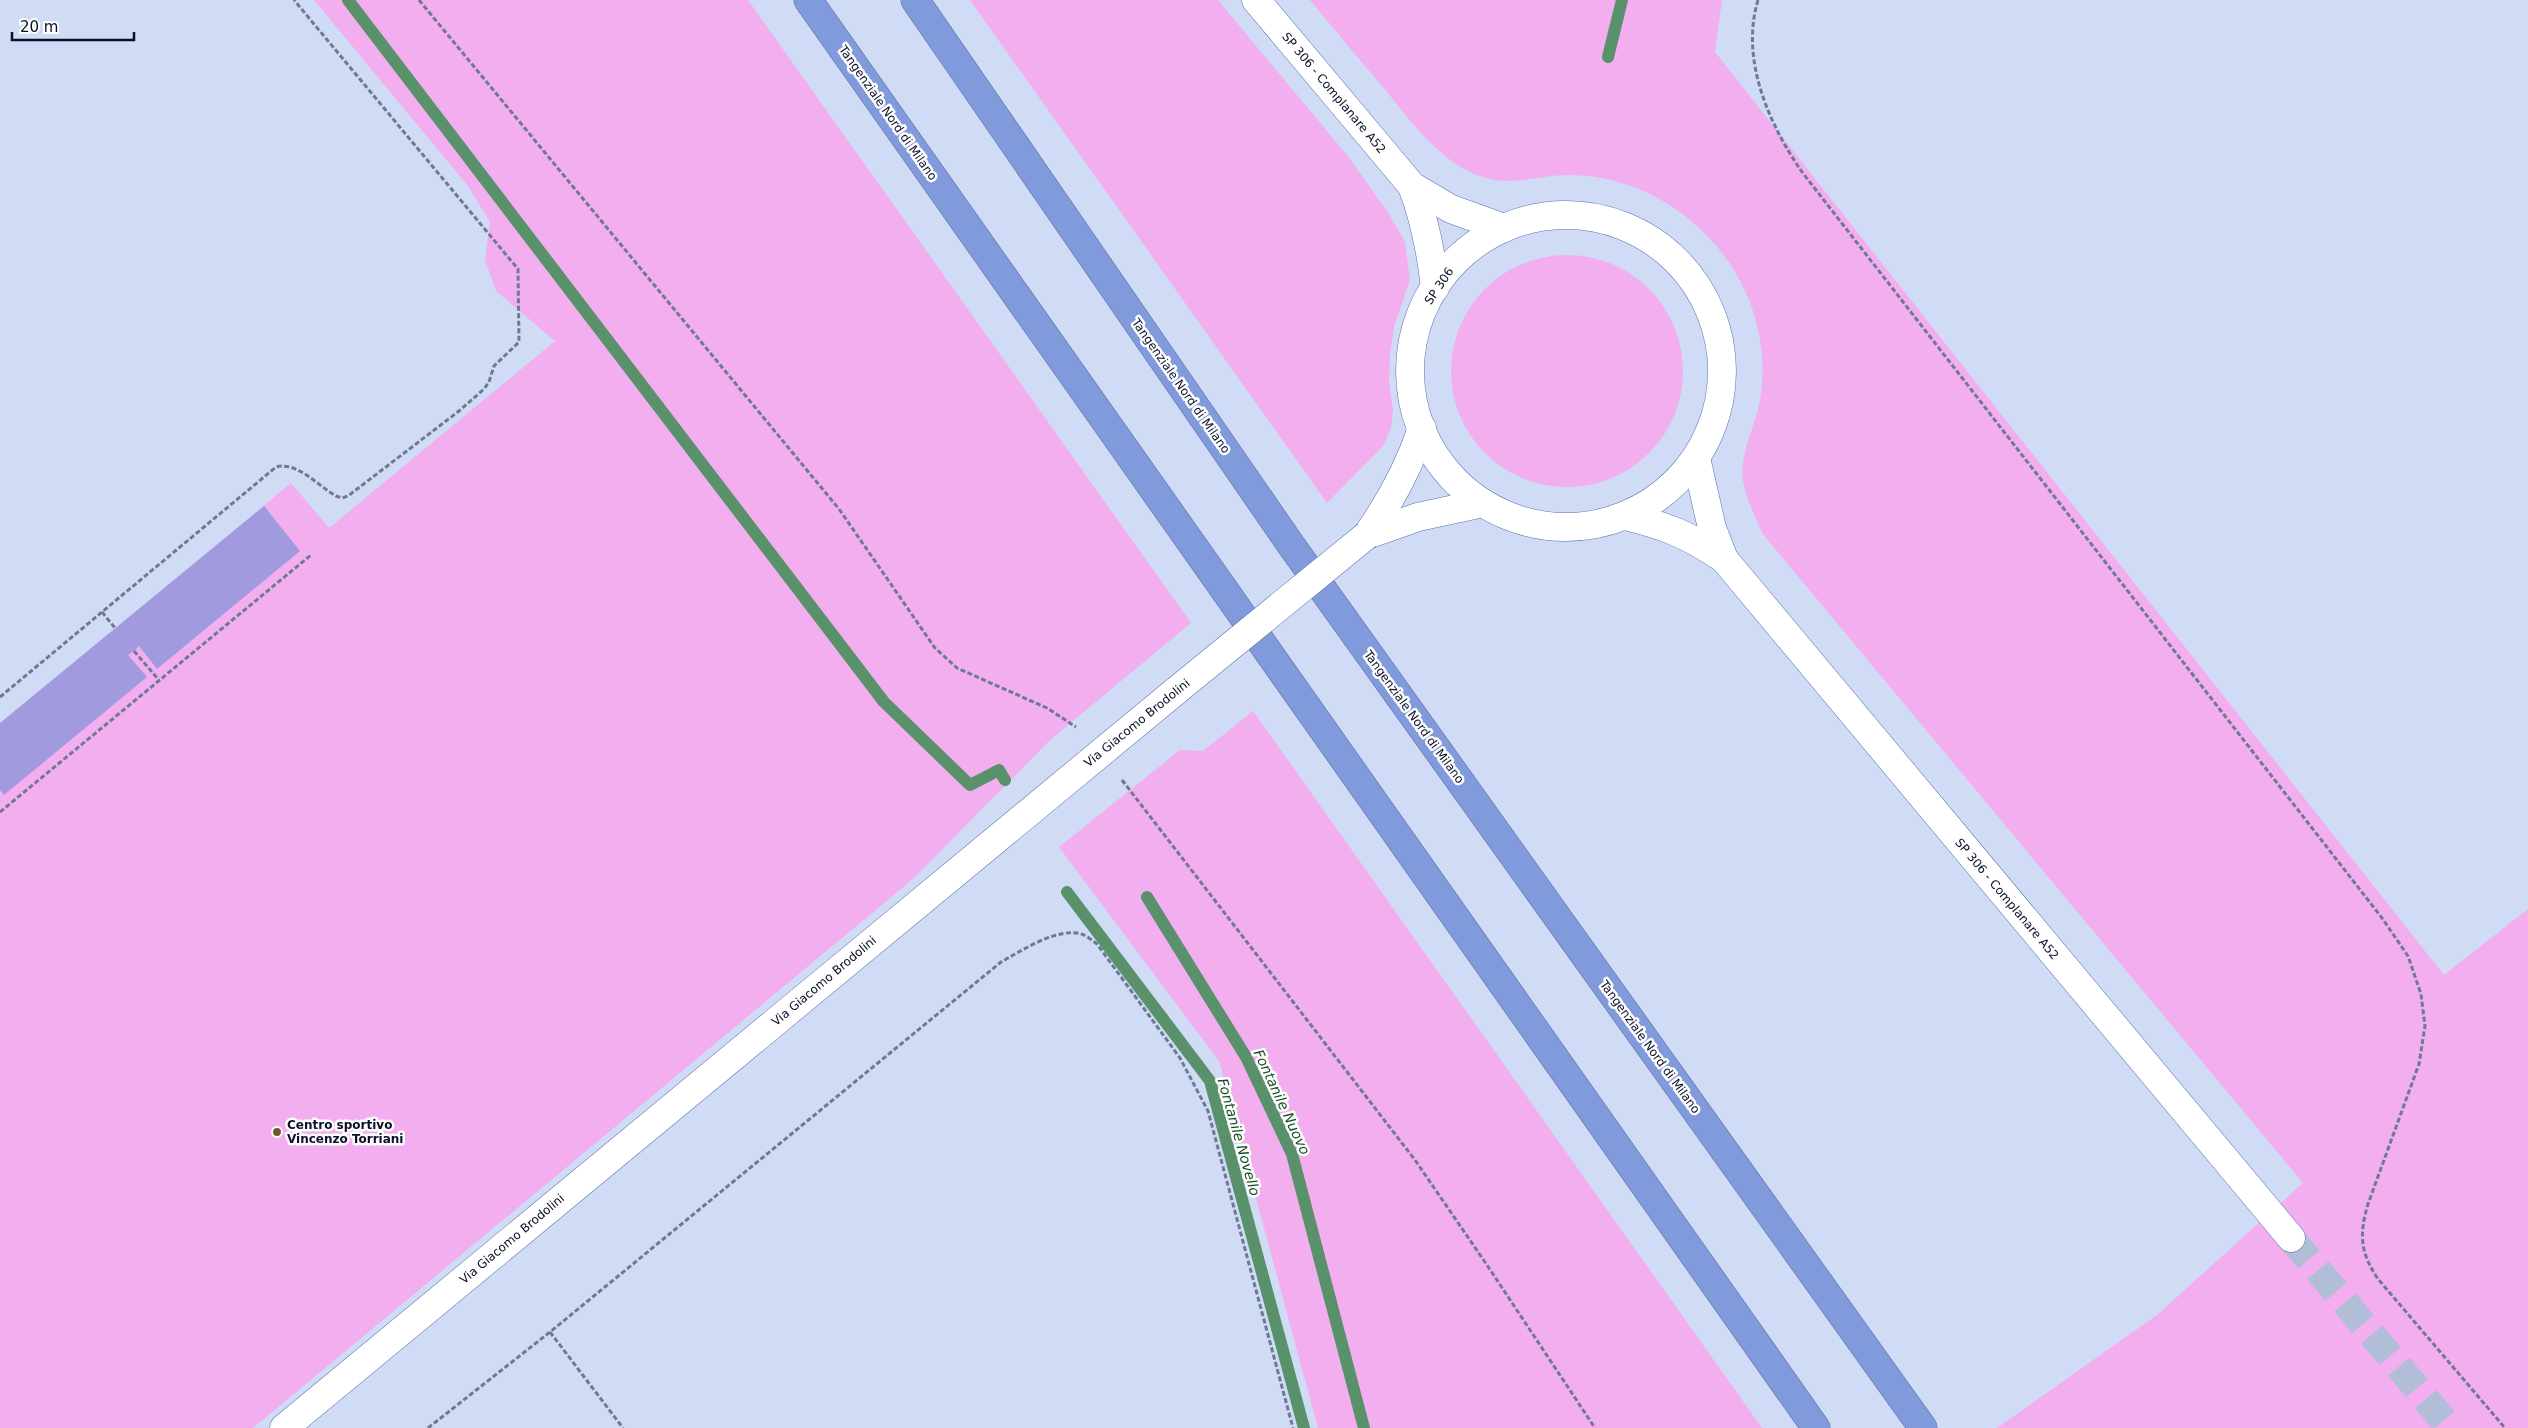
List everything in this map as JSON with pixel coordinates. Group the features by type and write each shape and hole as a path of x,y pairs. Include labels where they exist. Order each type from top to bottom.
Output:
{"highway":[{"name":"Tangenziale Nord di Milano","path":"808,0 1816,1428"},
{"name":"Tangenziale Nord di Milano","path":"914,0 1291,545 1924,1428"}],"main road":[{"name":"SP 306 - Complanare A52","path":"1256,0 1412,186"},
{"path":"1412,186 1451,210 1504,228"},
{"path":"1412,186 1424,218 1431,249 1435,288"},
{"name":"SP 306","path":"1569,215 1606,221 1634,231 1671,255 1686,272 1709,309 1717,330 1722,366 1720,396 1708,438 1696,458 1667,491 1647,505 1625,516 1594,524 1553,527 1528,522 1505,514 1483,503 1464,489 1447,471 1433,451 1422,428 1414,405 1411,381 1411,356 1415,332 1423,309 1435,288 1466,251 1504,228 1547,216 1569,215"},
{"name":"Via Giacomo Brodolini","path":"1367,536 1395,492 1422,428"},
{"path":"1696,458 1712,528 1724,560"},
{"name":"Via Giacomo Brodolini","path":"284,1428 1177,690 1367,536 1418,516 1483,503"},
{"path":"1625,516 1668,527 1696,540 1724,560"},
{"name":"SP 306 - Complanare A52","path":"1724,560 2291,1238"}],"path":[{"path":"0,697 276,467 284,465 293,467 336,496 342,498 348,496 451,417 484,388 489,382 494,366 519,342 518,268 294,0"},
{"path":"419,0 839,509 935,648 957,668 1047,708 1077,728"},
{"path":"1758,0 1754,42 1758,78 1766,110 1787,150 2382,918 2408,956 2421,994 2425,1026 2420,1054 2368,1204 2362,1225 2362,1246 2368,1264 2378,1279 2504,1428"},
{"path":"0,812 311,555"},
{"path":"102,612 115,628"},
{"path":"134,651 159,680"},
{"path":"1118,775 1415,1160 1490,1268 1595,1428"},
{"path":"428,1428 550,1332 1001,962 1036,943 1059,934 1082,934 1097,944 1180,1058 1204,1102 1215,1135 1293,1428"},
{"path":"550,1332 623,1428"}],"shaded area":[{"name":"Centro sportivo Vincenzo Torriani","path":"314,0 748,0 1191,623 1050,740 913,879 253,1428 0,1428 0,726 291,483 329,528 555,341 496,291 485,260 490,222 468,186"},
{"path":"970,0 1218,0 1347,155 1389,214 1405,242 1410,280 1394,327 1390,355 1389,382 1393,410 1391,428 1383,446 1327,503"},
{"path":"1310,0 1722,0 1715,52 2444,975 2528,909 2528,1428 1997,1428 2157,1315 2303,1183 1762,533 1745,490 1742,473 1746,449 1761,391 1762,362 1759,333 1746,293 1733,268 1716,246 1697,226 1675,208 1650,194 1624,184 1597,177 1569,175 1508,181 1496,180 1470,172 1457,165 1433,146 1412,123"},
{"path":"1567,255 1590,257 1611,264 1622,269 1649,289 1669,316 1674,327 1681,348 1683,371 1681,394 1674,415 1669,426 1649,453 1622,473 1611,478 1590,485 1567,487 1544,485 1523,478 1512,473 1485,453 1465,426 1460,415 1453,394 1451,371 1453,348 1460,327 1465,316 1485,289 1512,269 1523,264 1544,257"},
{"path":"1253,711 1762,1428 1318,1428 1219,1061 1059,847 1180,750 1203,751"}],"building":[{"path":"264,506 300,551 157,669 139,646 128,655 147,677 4,795 0,790 0,723"}],"waterway":[{"path":"348,0 884,702 970,785 999,770 1005,780"},
{"name":"Fontanile Nuovo","path":"1608,57 1622,0"},
{"name":"Fontanile Novello","path":"1067,892 1210,1081 1304,1428"},
{"name":"Fontanile Nuovo","path":"1147,897 1246,1057 1292,1154 1364,1428"}],"tunnel":[{"path":"2291,1238 2450,1428"}],"place":[{"name":"Centro sportivo Vincenzo Torriani","path":"277,1132"}]}
